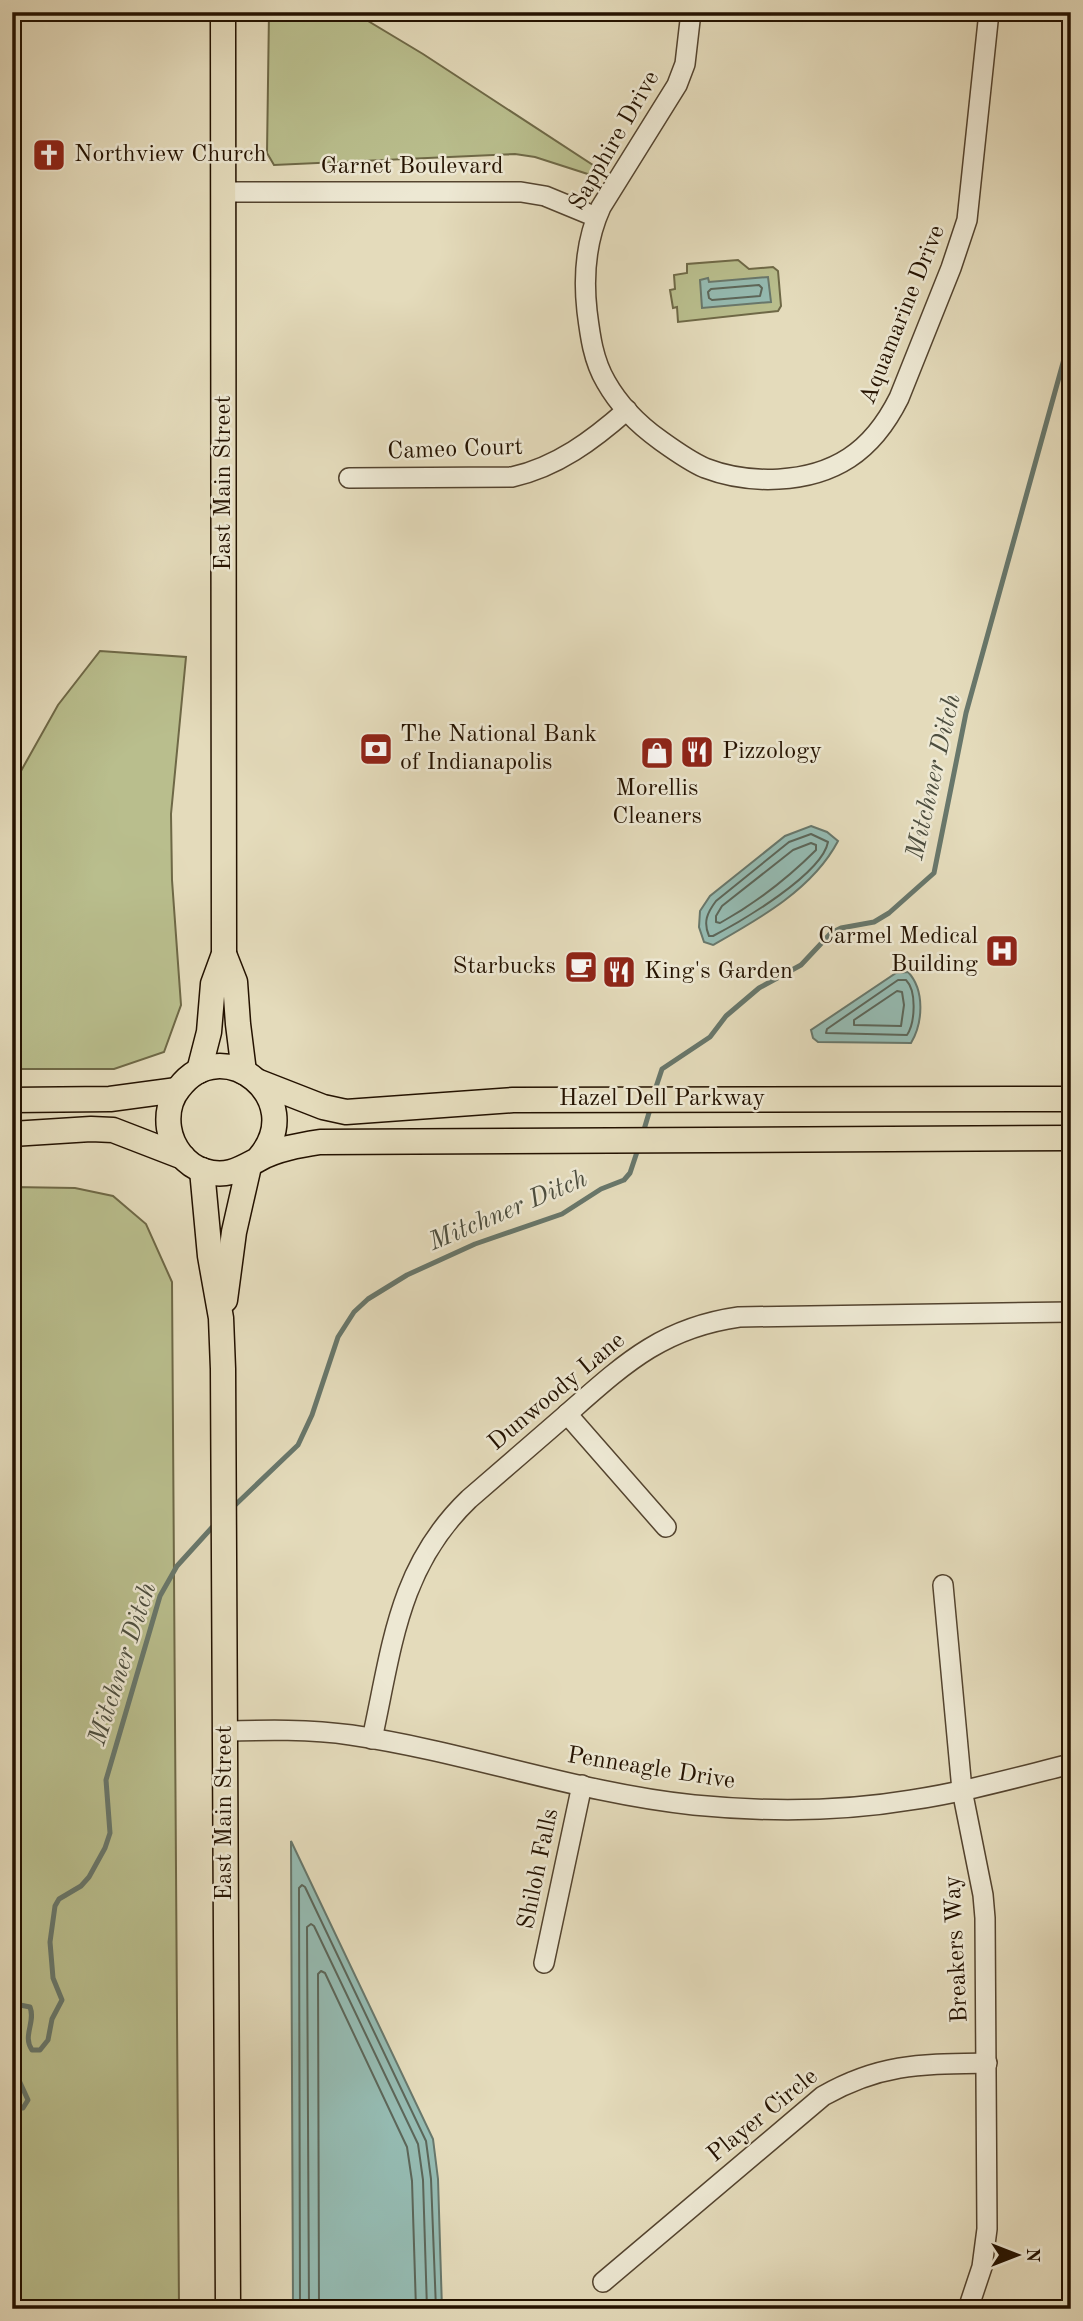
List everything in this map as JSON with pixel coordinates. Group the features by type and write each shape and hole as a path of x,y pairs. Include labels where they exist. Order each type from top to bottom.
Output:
{"main road":[{"name":"East Main Street","path":"199,1071 209,1032 214,984 224,954 223,12"},
{"name":"East Main Street","path":"224,954 236,982 238,1024 252,1077"},
{"path":"12,1134 113,1130 192,1164 226,1174 254,1162 270,1143 275,1125 270,1097 252,1077 226,1067 199,1071 177,1090 168,1119 172,1140 192,1164"},
{"name":"Hazel Dell Parkway","path":"252,1077 323,1107 346,1112 485,1101 678,1098 1071,1099"},
{"path":"12,1100 110,1099 177,1090"},
{"name":"Hazel Dell Parkway","path":"254,1162 297,1146 320,1142 1071,1138"},
{"name":"East Main Street","path":"221,1318 236,1224 254,1162"},
{"name":"East Main Street","path":"192,1164 221,1318 228,2309"}],"street":[{"name":"Sapphire Drive","path":"627,410 606,382 591,344 585,298 585,268 596,217 677,85 685,64 691,12"},
{"name":"Aquamarine Drive","path":"627,410 646,430 683,456 706,468 747,477 799,477 823,470 849,458 872,439 889,418 899,398 967,220 989,12"},
{"name":"Garnet Boulevard","path":"223,192 521,192 545,196 596,217"},
{"name":"Cameo Court","path":"349,478 512,477 533,472 576,450 627,410"},
{"name":"Dunwoody Lane","path":"372,1739 407,1590 424,1554 447,1521 620,1367 648,1348 694,1327 722,1319 755,1315 1071,1312"},
{"path":"567,1414 666,1527"},
{"name":"Breakers Way","path":"943,1585 962,1790 983,1895 987,2063 986,2238 982,2267 968,2309"},
{"name":"Penneagle Drive","path":"225,1731 341,1734 582,1786 693,1805 779,1810 886,1804 962,1790 1071,1764"},
{"name":"Shiloh Falls","path":"544,1964 582,1786"},
{"name":"Player Circle","path":"603,2282 823,2096 859,2078 894,2067 987,2063"}],"green space":[{"path":"269,12 353,12 423,54 599,169 594,176 535,157 515,154 274,165 267,153"},
{"path":"738,260 749,269 773,267 778,271 781,306 778,311 678,322 677,307 673,308 670,290 675,289 674,275 687,273 687,264"},
{"path":"100,651 186,657 171,814 172,880 181,1005 164,1052 114,1069 12,1069 12,787 58,705"},
{"path":"12,1187 75,1188 113,1196 146,1224 172,1282 179,2309 12,2309"}],"water":[{"path":"768,277 771,302 702,308 700,280 708,278 709,282"},
{"path":"811,826 827,832 838,841 814,874 800,888 748,925 713,945 704,942 699,927 700,911 710,896 785,836"},
{"path":"908,972 914,979 920,997 920,1016 911,1043 818,1042 813,1038 811,1030 896,973"},
{"path":"291,1841 433,2139 438,2179 442,2309 293,2309"}],"waterway":[{"name":"Mitchner Ditch","path":"654,1093 662,1069 710,1037 726,1016 759,988 801,965 831,933 841,928 874,922 889,913 934,873 966,713 1071,334"},
{"name":"Mitchner Ditch","path":"643,1133 651,1106"},
{"name":"Mitchner Ditch","path":"231,1509 298,1445 312,1415 338,1337 354,1312 368,1299 407,1275 475,1244 562,1214 601,1189 624,1180 630,1173 639,1146"},
{"name":"Mitchner Ditch","path":"12,2009 20,2005 30,2007 29,2045 32,2050 40,2050 48,2040 52,2019 62,2000 53,1978 50,1942 55,1906 59,1899 81,1886 89,1877 105,1848 110,1833 106,1780 160,1596 177,1566 216,1523"},
{"name":"Mitchner Ditch","path":"12,2065 28,2100 23,2108 12,2108"}],"place":[{"name":"Northview Church","path":"49,155"},
{"name":"The National Bank of Indianapolis","path":"376,749"},
{"name":"Pizzology","path":"697,752"},
{"name":"Morellis Cleaners","path":"657,753"},
{"name":"Carmel Medical Building","path":"1002,951"},
{"name":"Starbucks","path":"581,967"},
{"name":"King's Garden","path":"619,972"}]}
